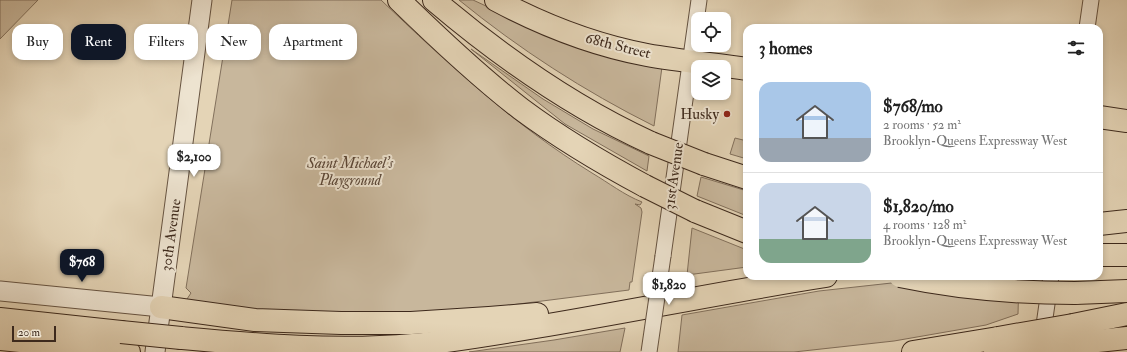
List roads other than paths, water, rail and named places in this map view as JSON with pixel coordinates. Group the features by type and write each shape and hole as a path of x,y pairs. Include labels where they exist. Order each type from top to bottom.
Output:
{"main road":[{"path":"399,0 469,65 521,108 567,140 645,186 695,211 743,230"},
{"path":"434,0 482,38 546,84 592,113 651,143 704,164 743,177"},
{"name":"68th Street","path":"496,0 558,30 646,55 691,62"},
{"name":"68th Street","path":"731,67 743,68"},
{"path":"1103,118 1127,121"},
{"path":"1103,218 1127,220"},
{"path":"1103,223 1127,220"},
{"path":"1103,255 1127,255"},
{"path":"0,339 122,345 182,338 310,347 386,347 472,338 803,280"},
{"path":"927,280 973,287 1028,292 1075,293 1127,291"},
{"path":"161,307 254,320 341,323 411,323 540,313 616,314"},
{"path":"913,352 996,347 1071,335 1127,314"},
{"path":"0,319 122,345"},
{"path":"1071,335 1127,338"}],"street":[{"name":"30th Avenue","path":"155,352 202,0"},
{"name":"31st Avenue","path":"691,60 700,0"},
{"path":"1088,24 1091,0"},
{"name":"31st Avenue","path":"649,352 691,62"},
{"path":"1040,352 1050,280"},
{"path":"0,291 161,307"}],"place":[{"name":"Husky","path":"727,114"}],"park label":[{"name":"Saint Michael's Playground","path":"350,172"}]}
